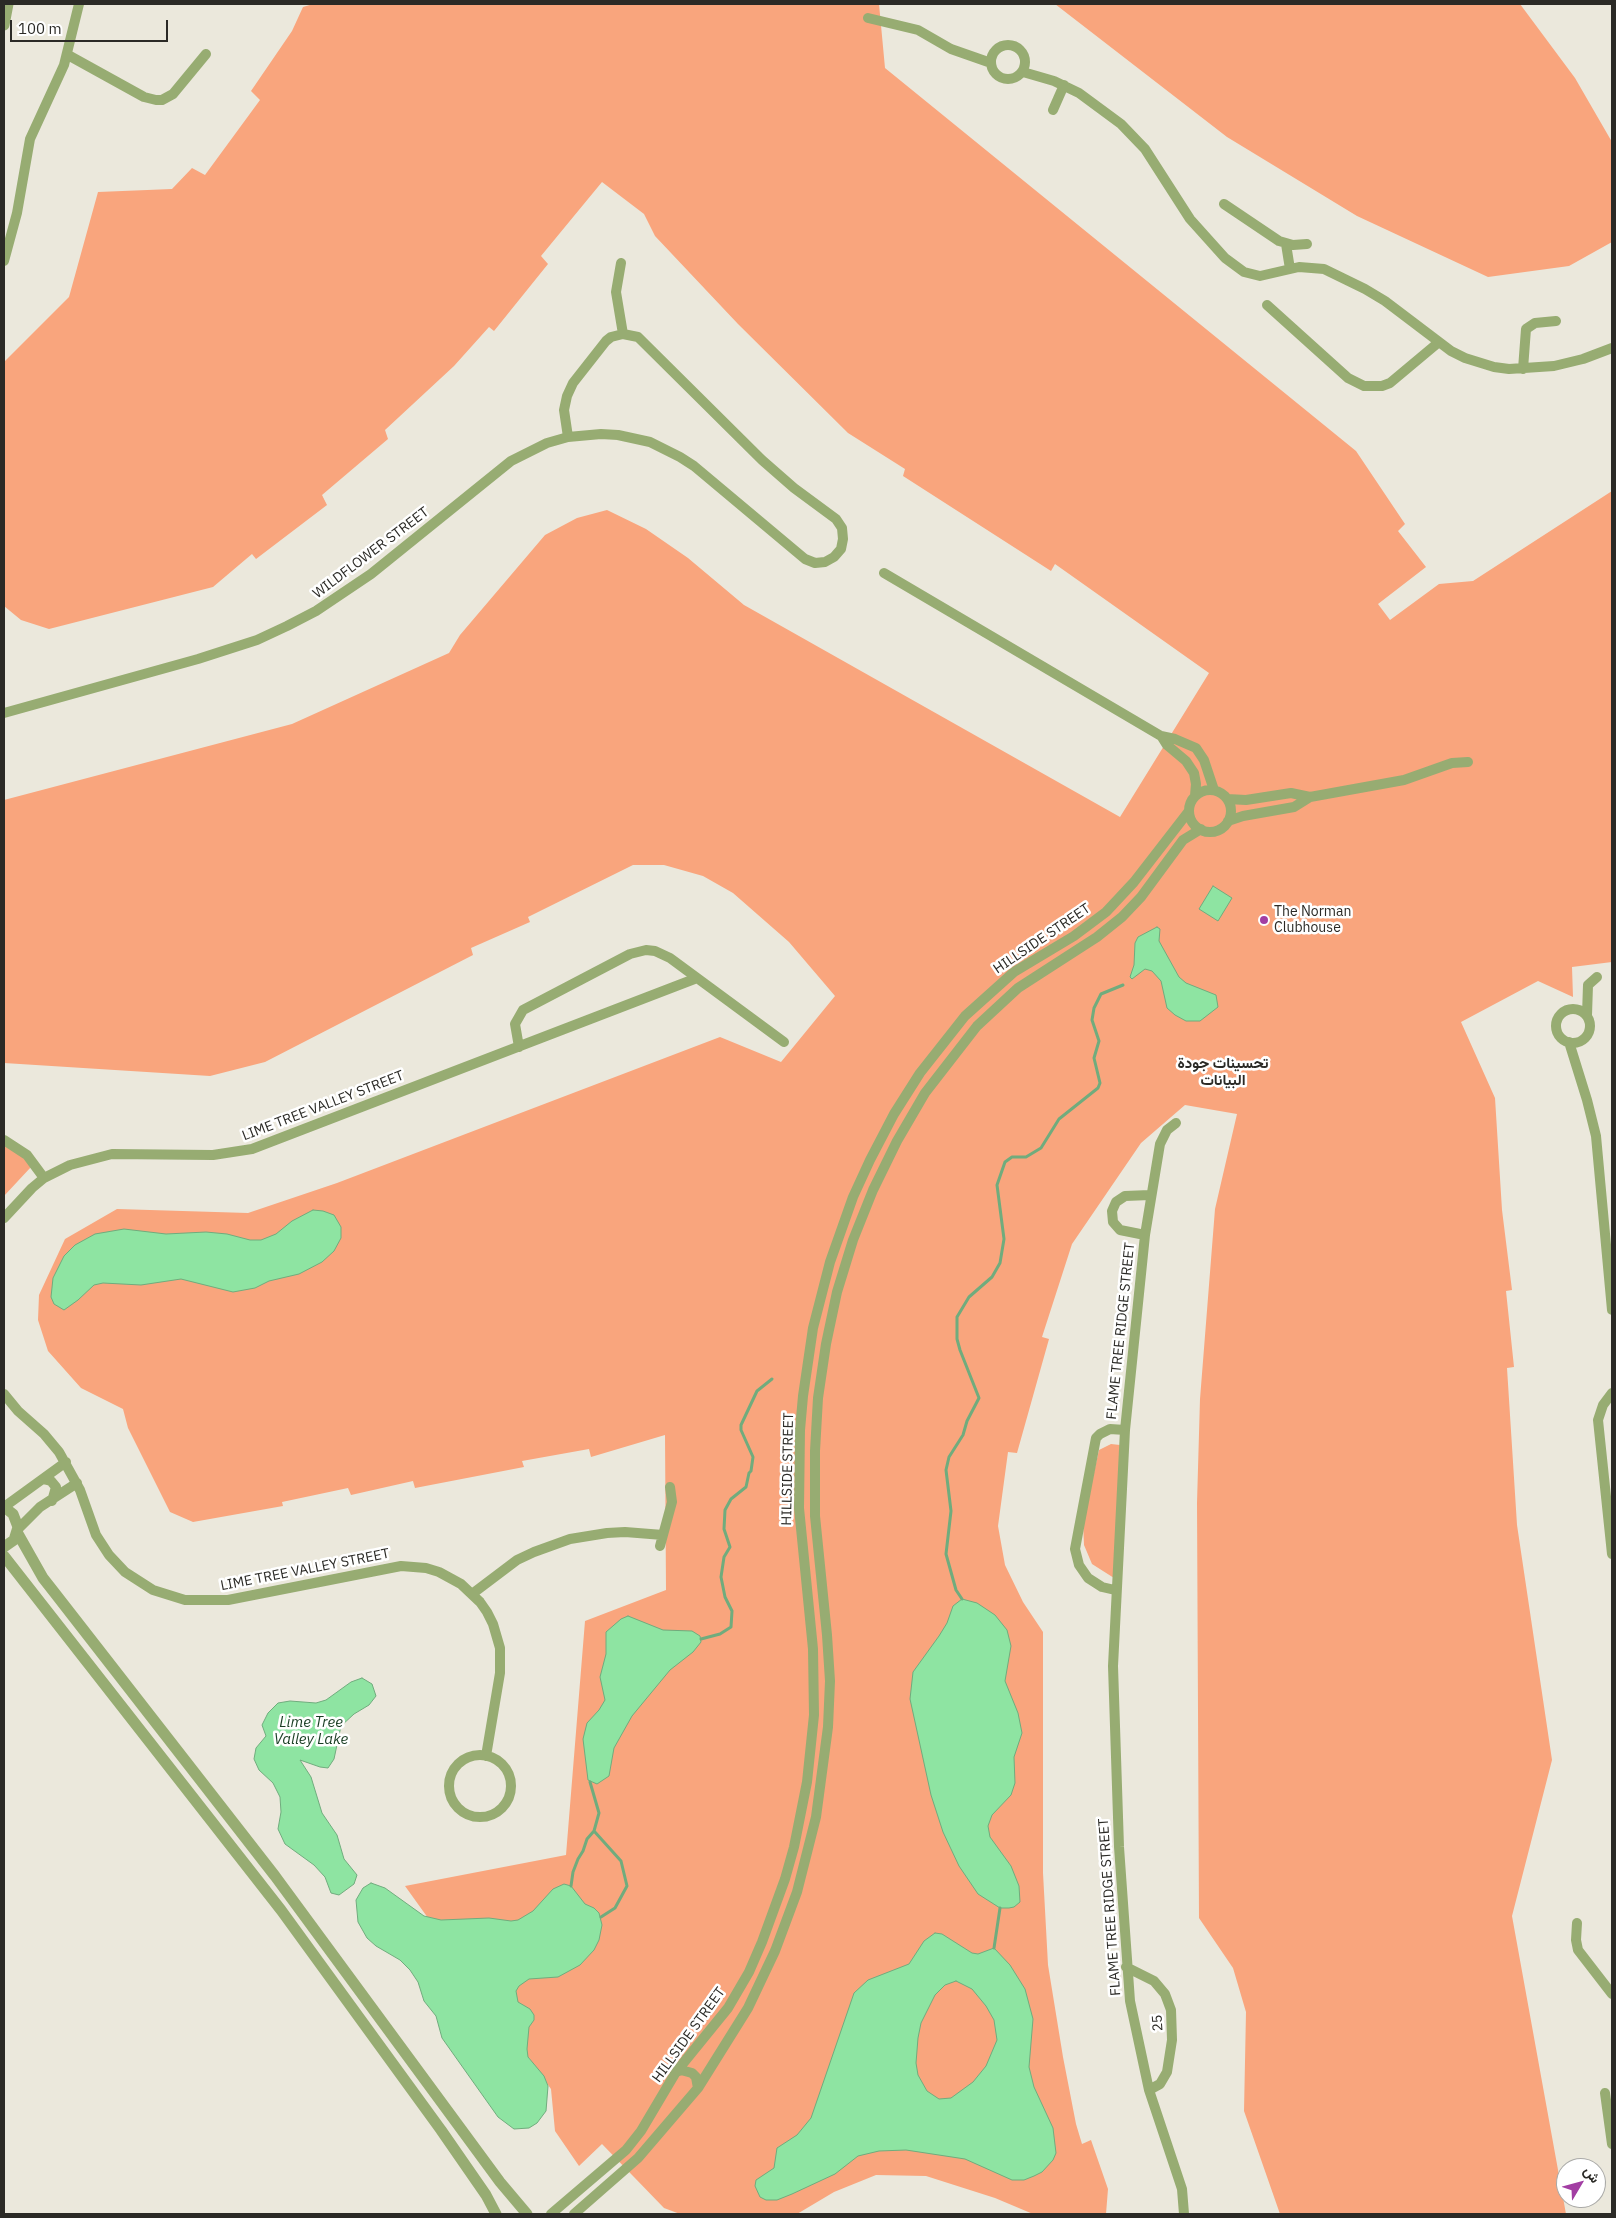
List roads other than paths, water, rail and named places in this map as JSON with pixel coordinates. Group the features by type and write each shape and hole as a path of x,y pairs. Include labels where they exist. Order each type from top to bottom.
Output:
{"street":[{"path":"4,26 8,4"},
{"path":"4,261 30,139 68,55 79,4"},
{"path":"868,18 918,30 951,49 991,63"},
{"path":"1010,45 1020,50 1026,60 1023,72 1015,79 1004,79 995,73 991,63 994,52 999,48 1010,45"},
{"path":"68,55 144,97 162,100 173,94 206,54"},
{"path":"1023,72 1064,85 1101,107 1134,136 1165,178 1184,211 1230,264 1252,275 1268,275 1290,269 1316,267 1349,281 1385,300 1439,342 1464,358 1494,368 1523,369 1568,363 1612,348"},
{"path":"1052,110 1064,85"},
{"path":"1224,204 1286,244 1307,244"},
{"path":"1286,244 1290,269"},
{"path":"568,437 564,410 570,389 606,341 623,334 616,292 620,263"},
{"path":"1267,305 1348,378 1364,386 1382,386 1390,382 1439,342"},
{"path":"1523,369 1526,330 1535,324 1556,321"},
{"name":"WILDFLOWER STREET","path":"4,713 198,659 257,640 316,612 371,574 511,461 547,443 568,437 601,434 626,436 650,442 694,466 805,559 815,563 825,562 834,557 841,549 844,539 842,528 836,519 794,488 762,460 644,341 638,337 623,334"},
{"name":"HILLSIDE STREET","path":"884,573 1162,737 1171,738 1199,751 1214,790"},
{"name":"HILLSIDE STREET","path":"551,2214 626,2150 647,2121 676,2072 716,2025 748,1972 782,1887 801,1814 811,1749 814,1682 811,1616 799,1508 800,1430 803,1396 814,1328 828,1270 841,1230 870,1160 894,1114 920,1073 965,1016 1014,972 1074,936 1106,912 1134,882 1189,811 1195,796 1196,779 1184,758 1167,745 1162,737"},
{"path":"1184,758 1186,751 1191,746"},
{"path":"1191,768 1200,765 1204,760"},
{"path":"1195,796 1200,792 1214,790 1227,799 1246,800 1291,793 1310,797 1404,780 1452,762 1468,762"},
{"name":"HILLSIDE STREET","path":"574,2214 638,2158 698,2088 733,2035 775,1951 797,1892 816,1817 826,1750 830,1681 828,1635 815,1516 814,1451 818,1398 826,1344 837,1292 863,1215 884,1166 925,1093 977,1026 1018,988 1097,938 1122,917 1141,897 1183,840 1201,830 1214,831 1228,821 1243,816 1294,807 1310,797"},
{"path":"1227,799 1230,810 1228,821"},
{"path":"1189,811 1192,822 1201,830"},
{"path":"519,1046 516,1024 523,1010 630,954 646,950 663,954 784,1042"},
{"path":"1587,1015 1574,1009 1569,1009 1560,1015 1556,1026 1560,1036 1569,1042 1580,1042 1588,1034 1590,1023 1587,1015 1588,985 1597,977"},
{"name":"LIME TREE VALLEY STREET","path":"4,1218 20,1199 44,1178 70,1165 112,1154 213,1155 252,1149 697,978"},
{"path":"1569,1042 1596,1136 1612,1310"},
{"name":"FLAME TREE RIDGE STREET","path":"1176,1123 1167,1130 1162,1139 1150,1195 1145,1235 1125,1430 1115,1590 1113,1666 1114,1726 1126,1967 1136,2035 1149,2090 1178,2173 1182,2189 1184,2214"},
{"path":"4,1140 27,1155 44,1178"},
{"path":"870,1160 884,1166"},
{"name":"FLAME TREE RIDGE STREET","path":"1145,1235 1120,1230 1113,1222 1112,1212 1116,1202 1125,1196 1150,1195"},
{"name":"LIME TREE VALLEY STREET","path":"4,1394 18,1411 52,1443 66,1462 77,1483 91,1524 109,1555 139,1582 154,1590 174,1597 196,1601 244,1598 401,1566 426,1568 439,1572 461,1584 480,1602 493,1624 500,1648 501,1661 486,1756"},
{"path":"1612,1394 1602,1405 1598,1420 1612,1554"},
{"name":"FLAME TREE RIDGE STREET","path":"1115,1590 1102,1587 1088,1578 1079,1565 1075,1549 1096,1438 1110,1429 1125,1430"},
{"path":"66,1462 4,1507 13,1514 16,1520 17,1531 43,1578 270,1868 500,2182 527,2214"},
{"path":"43,1479 51,1481 56,1487 53,1499"},
{"path":"4,1546 14,1540 17,1531 40,1507 77,1483"},
{"path":"660,1546 672,1502 670,1486"},
{"path":"472,1594 517,1560 560,1542 606,1532 663,1534"},
{"path":"4,1556 281,1910 441,2130 481,2188 496,2214"},
{"path":"472,1756 486,1756 499,1762 508,1773 511,1787 510,1794 508,1801 498,1812 485,1817 470,1816 458,1809 454,1803 449,1790 451,1775 459,1763 465,1759 472,1756"},
{"path":"1577,1923 1576,1940 1578,1950 1612,1994"},
{"name":"25","path":"1126,1967 1154,1981 1165,1994 1171,2010 1172,2040 1166,2072 1160,2084 1149,2090"},
{"path":"676,2072 681,2070 692,2073 696,2077 698,2088"},
{"path":"1605,2093 1612,2138"}],"water":[{"path":"1213,886 1232,898 1218,921 1199,909"},
{"path":"1157,927 1160,929 1159,941 1179,977 1186,983 1216,995 1218,1007 1200,1021 1186,1021 1167,1008 1161,981 1152,971 1145,969 1132,979 1130,977 1134,965 1135,943 1138,937"},
{"path":"313,1210 334,1215 341,1227 341,1238 334,1251 322,1262 299,1274 269,1281 255,1288 233,1292 181,1279 141,1285 103,1283 94,1285 64,1310 54,1304 51,1297 53,1278 64,1256 75,1245 95,1234 124,1229 166,1234 206,1232 227,1234 250,1240 261,1240 276,1234 292,1221"},
{"path":"962,1599 977,1603 995,1615 1007,1630 1011,1646 1005,1681 1018,1713 1022,1733 1014,1757 1015,1783 1011,1795 992,1815 988,1826 990,1837 1011,1866 1019,1886 1020,1902 1014,1907 1009,1908 1000,1908 978,1894 959,1866 943,1832 931,1795 910,1699 913,1672 947,1623 953,1606"},
{"path":"628,1616 663,1630 692,1631 700,1636 701,1642 693,1652 670,1670 632,1716 614,1748 609,1776 597,1784 588,1780 583,1739 587,1723 605,1700 600,1677 606,1654 606,1632 621,1619"},
{"name":"Lime Tree Valley Lake","path":"362,1678 372,1684 376,1696 369,1705 354,1714 341,1726 334,1759 328,1768 300,1760 311,1777 322,1813 337,1835 344,1859 357,1875 354,1884 339,1895 331,1893 325,1877 314,1865 285,1844 278,1829 281,1812 280,1797 273,1783 259,1770 254,1759 256,1748 266,1736 262,1725 268,1713 278,1703 290,1701 316,1703 326,1700 351,1682"},
{"path":"371,1883 385,1888 424,1916 441,1920 489,1918 518,1920 533,1911 553,1889 564,1884 571,1886 585,1904 594,1908 599,1913 602,1925 599,1940 594,1950 580,1965 558,1977 529,1979 519,1986 516,1991 518,2002 530,2009 534,2015 534,2020 529,2027 528,2057 544,2076 548,2086 546,2111 537,2123 529,2128 514,2129 498,2117 442,2038 436,2016 424,2001 418,1982 410,1970 400,1960 376,1946 367,1938 358,1922 356,1900 363,1888"},
{"path":"935,1933 942,1934 972,1953 978,1954 994,1948 1010,1965 1025,1989 1033,2019 1029,2067 1034,2087 1053,2128 1056,2153 1053,2160 1042,2172 1034,2176 1024,2180 1012,2180 965,2159 906,2150 879,2151 858,2156 835,2174 777,2200 766,2200 760,2197 755,2186 756,2180 774,2168 777,2148 797,2135 811,2118 854,1993 868,1980 909,1964 924,1941","holes":["956,1981 972,1989 986,2006 994,2020 997,2040 986,2066 973,2082 951,2098 939,2099 927,2091 918,2075 916,2063 921,2023 935,1995 945,1985"]}],"waterway":[{"path":"962,1599 956,1590 946,1554 951,1511 946,1470 949,1457 963,1435 967,1421 979,1398 957,1339 957,1317 969,1297 992,1277 1000,1263 1004,1239 997,1185 1005,1162 1012,1157 1026,1157 1041,1148 1059,1119 1098,1088 1100,1083 1094,1058 1099,1041 1092,1020 1094,1008 1101,994 1123,985"},
{"path":"701,1639 720,1634 731,1627 732,1611 725,1597 721,1577 724,1557 730,1547 724,1529 725,1510 731,1499 746,1487 751,1471 753,1457 741,1430 741,1425 757,1391 772,1379"},
{"path":"590,1782 599,1813 594,1831 621,1861 627,1886 615,1908 601,1917"},
{"path":"571,1886 573,1872 578,1859 587,1839 594,1831"},
{"path":"994,1948 1000,1908"}],"place":[{"name":"The Norman Clubhouse","path":"1264,920"}],"district":[{"name":"تحسينات جودة البيانات","path":"1223,1072"}]}
